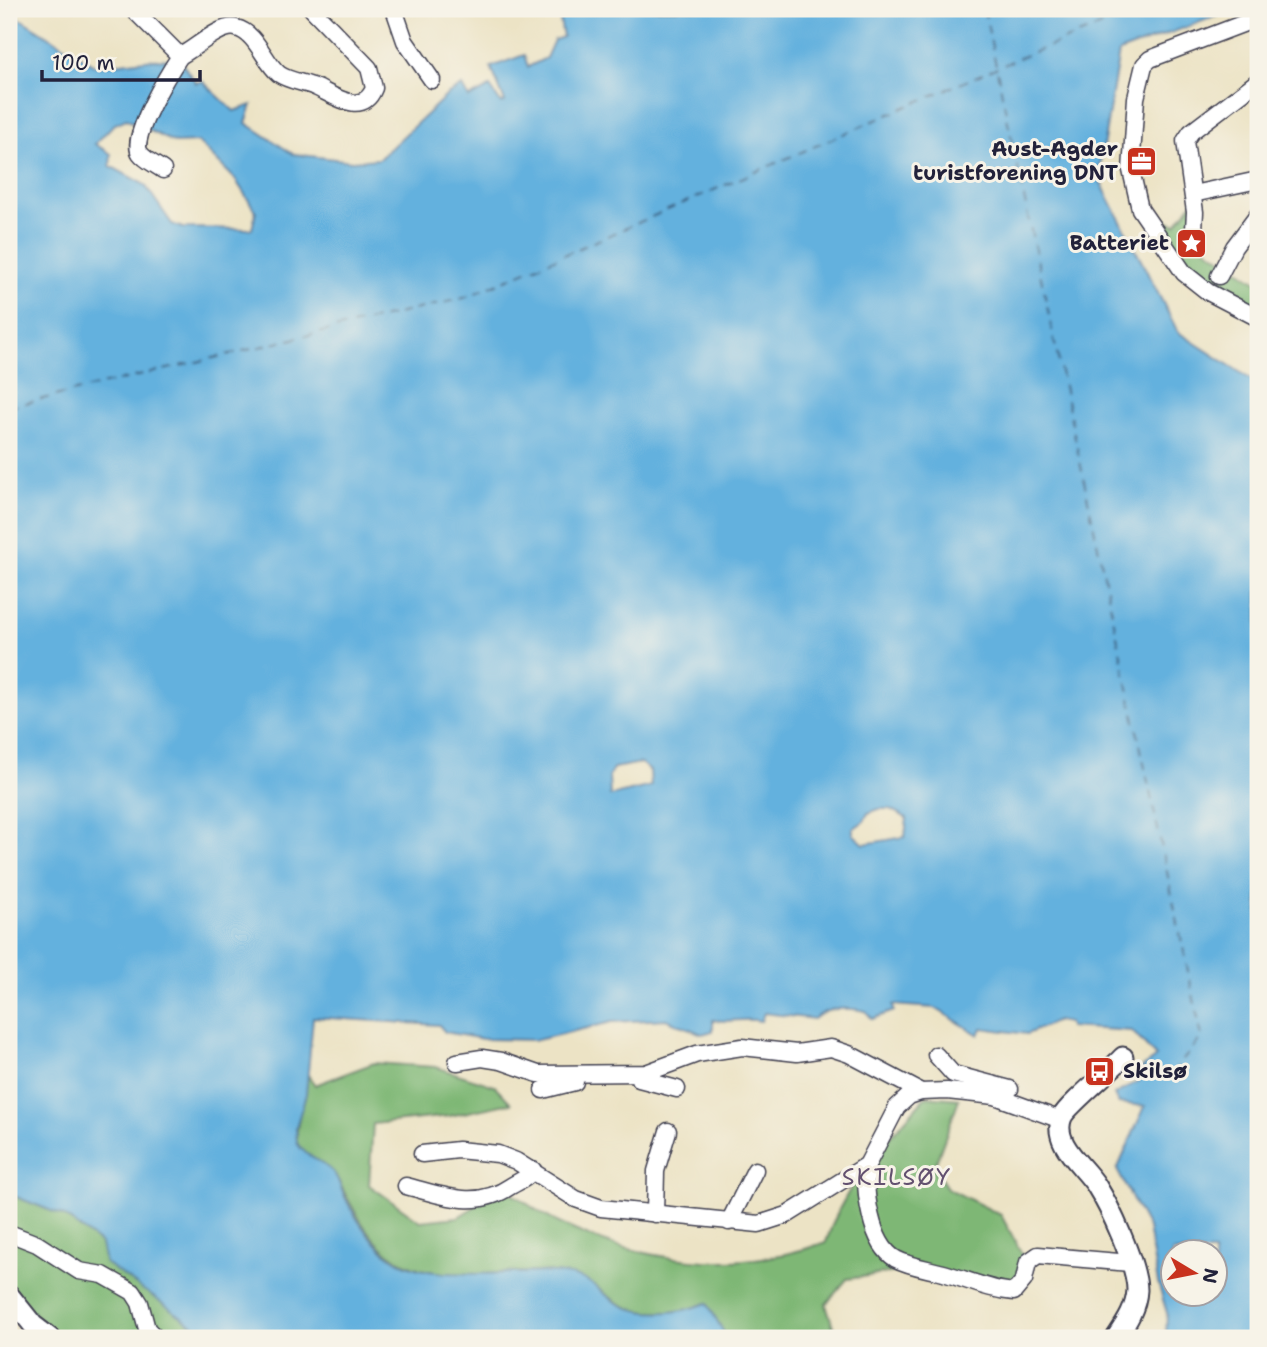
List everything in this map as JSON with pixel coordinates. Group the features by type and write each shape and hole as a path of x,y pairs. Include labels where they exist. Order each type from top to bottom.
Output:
{"main road":[{"path":"1116,1338 1135,1304 1137,1287 1130,1263 1098,1188 1063,1140 1061,1119 1066,1110 1103,1079 1123,1057"},
{"path":"9,1295 33,1325 50,1338"}],"street":[{"path":"133,9 180,57"},
{"path":"163,170 140,153 137,145 142,128 180,57 224,28 238,28 251,38 278,73 315,87 339,101 350,104 366,98 374,88 369,68 312,9"},
{"path":"394,9 405,41 432,80"},
{"path":"1258,18 1150,59 1144,65 1136,98 1131,170 1140,209 1176,265 1195,283 1258,318"},
{"path":"1194,229 1193,194 1185,141 1191,132 1258,81"},
{"path":"1193,194 1258,180"},
{"path":"1219,276 1234,247 1258,215"},
{"path":"457,1062 482,1058 501,1061 538,1074 654,1073 697,1054 742,1047 797,1053 831,1048 849,1054 921,1093"},
{"path":"936,1055 948,1071 1014,1090 1021,1103"},
{"path":"543,1090 581,1080 625,1074 677,1089"},
{"path":"1061,1119 1021,1103 975,1092 921,1093 909,1096 897,1107 867,1165 865,1182 876,1230 892,1256 997,1290 1014,1292 1024,1280 1028,1262 1038,1255 1130,1263"},
{"path":"655,1214 656,1171 668,1131"},
{"path":"422,1154 458,1150 486,1152 516,1161 593,1206 729,1222 773,1222 867,1165"},
{"path":"406,1186 463,1199 486,1200 526,1179 533,1170"},
{"path":"729,1222 755,1170"},
{"path":"9,1233 37,1244 79,1271 103,1275 133,1292 140,1303 147,1329 156,1338"}],"green space":[{"path":"1194,200 1200,244 1258,283 1258,314 1180,254 1153,216 1176,224"},
{"path":"374,1063 436,1067 495,1086 511,1103 450,1116 373,1124 369,1185 420,1221 458,1217 505,1188 552,1219 591,1237 657,1255 691,1260 759,1259 826,1242 834,1220 855,1181 926,1096 959,1099 934,1168 947,1188 1001,1215 1029,1267 1019,1287 896,1272 847,1279 826,1304 834,1330 851,1338 727,1338 707,1303 673,1312 648,1312 624,1306 590,1283 574,1276 538,1272 449,1274 425,1270 388,1253 362,1223 333,1173 305,1153 297,1143 308,1075 315,1085"},
{"path":"9,1194 64,1216 101,1244 106,1263 212,1338 29,1338 23,1301 9,1284"}],"water":[{"path":"563,9 1235,9 1119,52 1098,177 1178,332 1258,384 1258,1338 1166,1338 1166,1308 1228,1308 1228,1238 1158,1238 1158,1283 1148,1228 1117,1170 1145,1106 1118,1103 1114,1095 1140,1080 1138,1071 1156,1057 1132,1031 1069,1027 1068,1023 1057,1021 1027,1034 982,1028 979,1035 935,1008 893,1005 894,1011 872,1019 866,1011 845,1009 826,1011 814,1019 764,1013 761,1021 713,1020 713,1031 702,1034 666,1019 612,1022 537,1040 483,1039 445,1032 439,1025 313,1017 306,1094 296,1127 297,1143 304,1152 334,1173 358,1220 386,1253 404,1264 426,1271 476,1274 552,1273 574,1276 590,1283 624,1306 648,1312 673,1312 707,1303 727,1338 212,1338 105,1263 101,1244 64,1216 9,1194 9,118 12,112 9,12 96,66 154,59 180,60 196,83 202,81 234,111 252,105 246,123 293,154 352,161 379,159 447,95 462,86 469,98 490,87 501,103 505,102 491,67 524,55 528,67 546,58 554,40 563,37 560,20","holes":["126,119 175,143 198,142 235,179 256,212 252,229 183,228 172,224 145,185 110,166 111,154 95,144 113,125","641,763 650,771 651,786 610,796 609,776 614,768","890,809 907,818 905,837 864,844 853,834 853,829 864,821 868,813"]}],"ferry route":[{"path":"984,9 1202,1037 1174,1071 1138,1070"},
{"path":"9,407 464,298 1019,58 1145,9"}],"place":[{"name":"Aust-Agder turistforening DNT","path":"1141,161"},
{"name":"Batteriet","path":"1192,243"},
{"name":"Skilsø","path":"1100,1071"}],"district":[{"name":"SKILSØY","path":"897,1177"}]}
